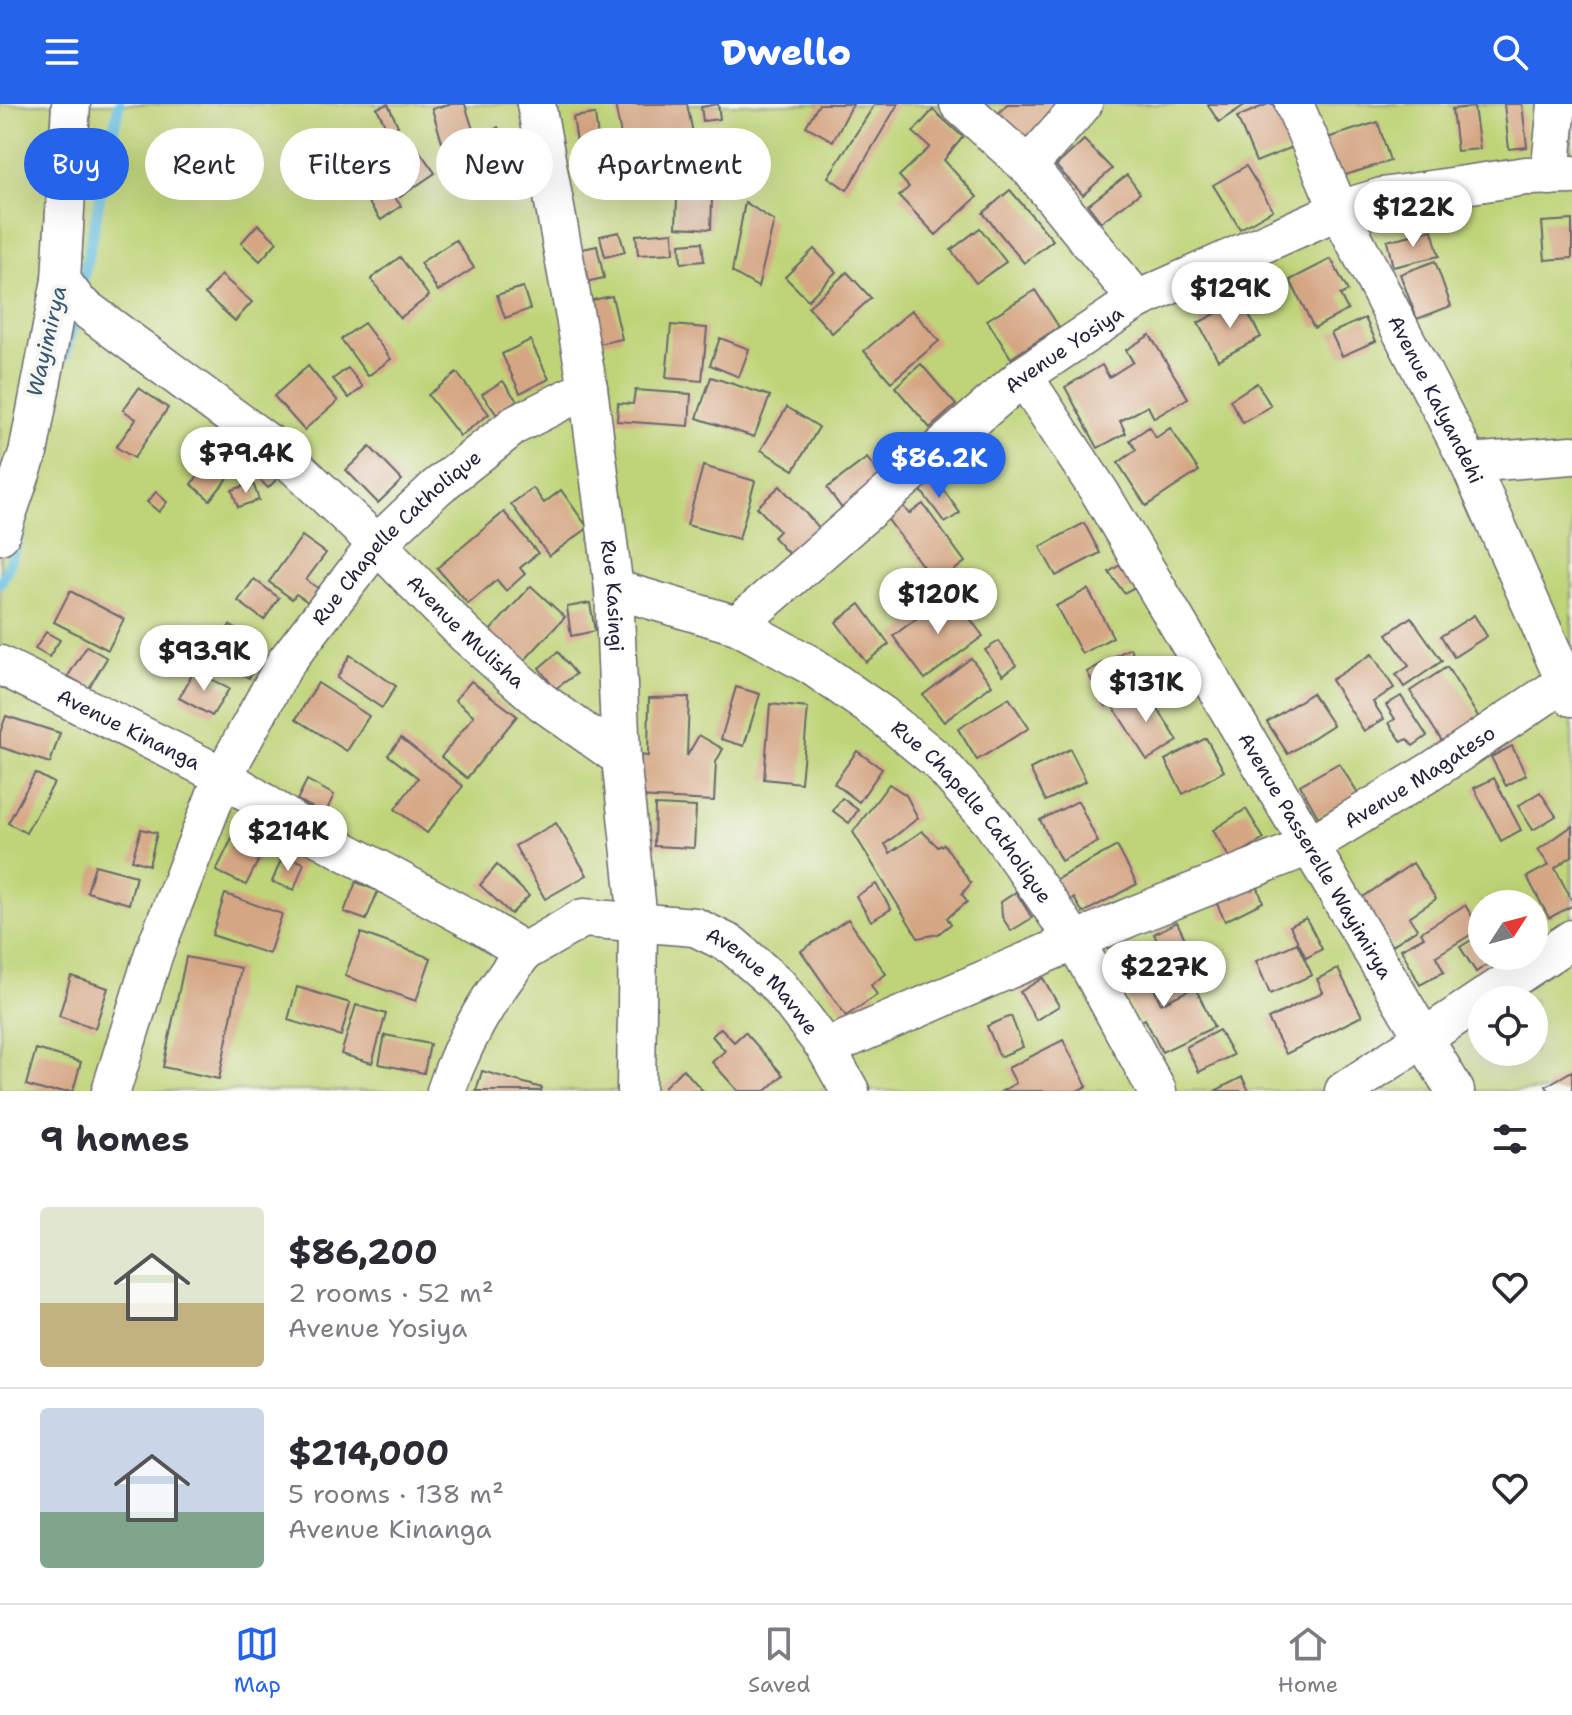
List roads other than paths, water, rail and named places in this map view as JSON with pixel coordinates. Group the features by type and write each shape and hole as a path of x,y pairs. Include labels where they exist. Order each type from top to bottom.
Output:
{"street":[{"path":"0,535 28,453 61,280 71,104"},
{"name":"Rue Kasingi","path":"536,104 588,388 614,589 621,758 638,921 636,1091"},
{"path":"959,104 1028,166 1137,300"},
{"path":"1028,166 1083,104"},
{"name":"Avenue Kalyandehi","path":"1294,104 1339,210 1469,463 1568,690"},
{"path":"1557,104 1561,176"},
{"name":"Avenue Yosiya","path":"737,625 1023,376 1137,300 1339,210 1382,197 1526,176 1561,176"},
{"name":"Avenue Mulisha","path":"61,280 78,303 280,452 377,544 465,634 542,702 621,758"},
{"name":"Avenue Passerelle Wayimirya","path":"1023,376 1101,494 1455,1091"},
{"name":"Rue Chapelle Catholique","path":"111,1091 154,953 223,776 285,663 377,544 437,487 515,425 588,388"},
{"path":"1469,463 1572,455"},
{"name":"Rue Chapelle Catholique","path":"614,589 737,625 812,666 881,714 938,761 992,822 1076,942 1157,1091"},
{"name":"Avenue Kinanga","path":"0,665 223,776 304,829 483,926 524,952"},
{"name":"Avenue Magateso","path":"826,1048 1135,915 1309,846 1568,690"},
{"path":"446,1091 458,1055 480,1015 495,989 524,952 583,918 638,921"},
{"name":"Avenue Mavwe","path":"638,921 695,927 732,945 778,985 826,1048 850,1091"},
{"path":"1344,1091 1572,939"}],"waterway":[{"name":"Wayimirya","path":"81,290 119,104"},
{"name":"Wayimirya","path":"65,356 76,310"},
{"name":"Wayimirya","path":"0,583 20,531"}]}
